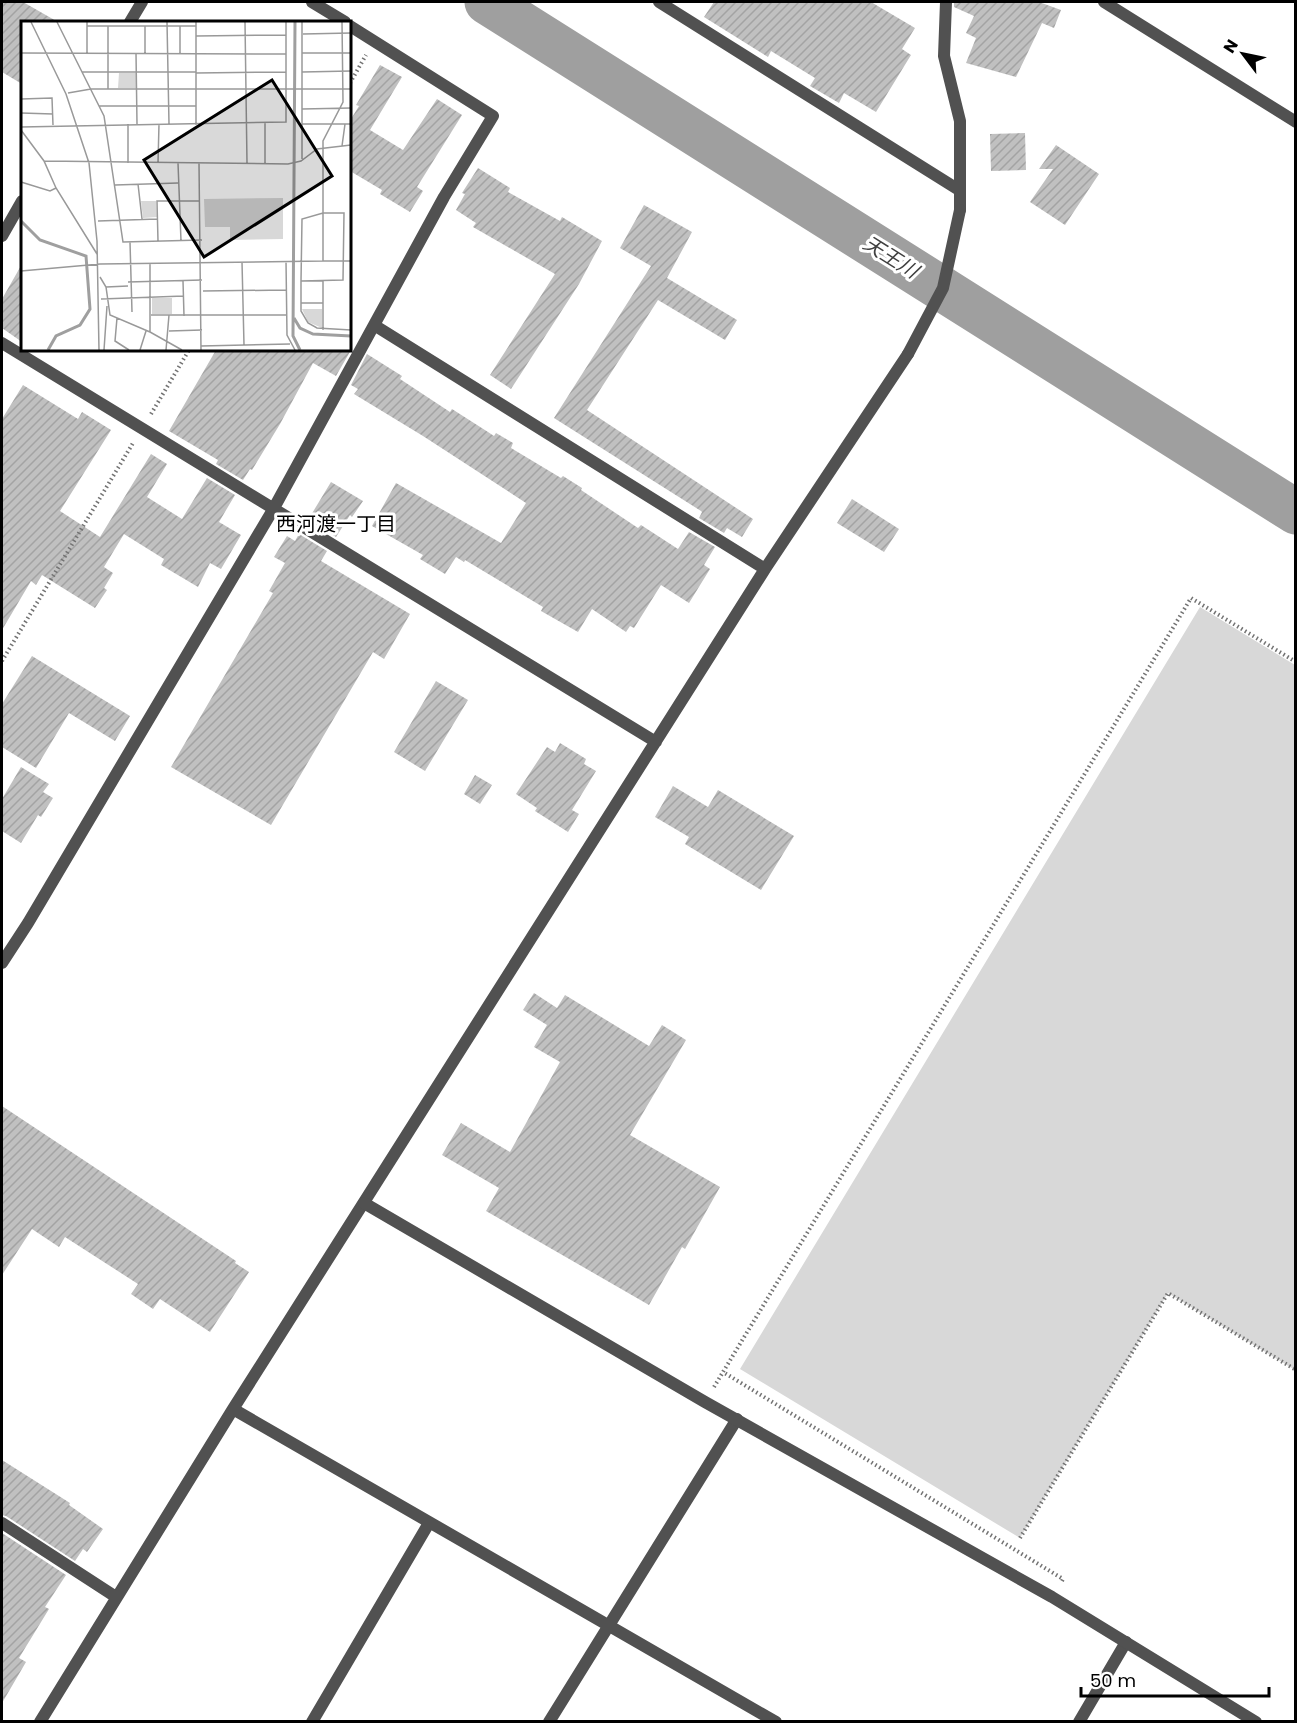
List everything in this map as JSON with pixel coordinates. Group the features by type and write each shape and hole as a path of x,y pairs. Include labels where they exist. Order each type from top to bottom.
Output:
{"street":[{"path":"131,21 142,2"},
{"path":"312,2 343,21"},
{"path":"659,2 959,190"},
{"path":"40,1722 233,1409 765,569 908,354 943,288 960,210 960,121 944,56 946,2"},
{"path":"1104,2 1296,122"},
{"path":"2,963 274,508 444,197 493,116 351,27"},
{"path":"2,236 21,203"},
{"path":"374,325 765,569"},
{"path":"2,344 656,742"},
{"path":"363,1203 705,1402 1042,1591 1256,1722"},
{"path":"233,1409 776,1722"},
{"path":"549,1722 737,1419"},
{"path":"2,1523 116,1597"},
{"path":"312,1722 429,1523"},
{"path":"1079,1722 1126,1642"}],"path":[{"path":"351,81 374,41"},
{"path":"2,661 188,351"},
{"path":"1063,1579 723,1372 1191,598 1296,662"},
{"path":"1020,1538 1168,1293 1296,1370"}],"shaded area":[{"path":"1200,607 1295,665 1295,1370 1168,1293 1020,1538 740,1369"}],"building":[{"path":"2,2 23,2 56,21 21,21 21,83 2,72"},
{"path":"714,2 871,2 915,28 902,49 911,55 876,112 844,93 839,103 810,86 815,78 771,51 768,57 704,17"},
{"path":"954,2 1039,2 1061,10 1054,28 1042,23 1016,77 966,63 976,38 966,33 974,16 954,7"},
{"path":"380,65 402,77 370,130 403,150 437,99 462,115 417,187 423,191 410,212 380,194 382,190 351,172 351,119 359,106 356,105"},
{"path":"1025,133 1026,170 991,171 990,134"},
{"path":"1056,145 1099,174 1065,225 1030,202 1053,169 1039,169"},
{"path":"478,168 510,188 508,192 560,221 562,217 602,241 579,284 511,389 490,375 555,274 473,227 476,223 456,210 465,194 462,193"},
{"path":"644,205 692,232 667,278 737,320 725,340 658,300 587,410 753,519 742,537 727,528 724,533 699,518 701,511 554,418 651,266 620,248"},
{"path":"21,266 21,341 2,328 2,299"},
{"path":"215,351 350,351 336,376 313,363 280,424 252,470 250,469 243,480 216,464 218,460 169,431"},
{"path":"367,354 402,376 400,379 450,412 452,409 494,436 496,433 513,443 511,448 561,478 563,476 638,528 641,525 678,549 689,532 715,547 704,565 710,569 689,603 661,585 634,628 630,626 626,632 592,609 578,632 541,611 543,607 465,560 464,562 456,557 445,574 420,559 423,555 372,526 396,483 501,543 526,503 354,394 358,389 351,385"},
{"path":"23,385 78,419 82,412 111,430 60,511 100,537 151,454 167,464 147,497 182,519 207,478 235,495 219,522 241,535 221,569 210,563 198,587 161,565 164,559 124,534 104,567 113,573 104,588 107,590 95,608 42,575 36,585 31,581 2,630 2,419"},
{"path":"331,482 363,501 352,517 350,515 336,537 308,520"},
{"path":"852,499 899,529 884,552 837,523"},
{"path":"299,534 327,551 321,561 410,614 384,659 373,652 271,825 171,767 273,593 269,591 285,563 274,557 287,536 295,541"},
{"path":"32,656 130,716 115,741 69,713 36,768 2,747 2,704"},
{"path":"436,681 468,700 425,771 394,752"},
{"path":"560,743 586,759 584,764 596,771 572,810 579,814 568,832 535,811 537,808 516,794 547,747 555,752"},
{"path":"21,767 49,784 43,792 53,798 41,817 38,815 21,843 2,831 2,799"},
{"path":"475,775 492,785 480,804 464,794"},
{"path":"673,786 708,807 718,790 794,836 761,890 685,844 689,837 655,817"},
{"path":"534,993 557,1008 565,995 649,1046 662,1025 686,1040 630,1135 720,1187 685,1249 682,1247 649,1305 486,1211 499,1188 442,1155 461,1123 510,1152 560,1062 534,1047 547,1025 523,1010"},
{"path":"2,1106 236,1261 235,1263 249,1272 210,1332 160,1299 153,1309 131,1294 138,1284 65,1237 59,1247 32,1229 2,1275"},
{"path":"2,1460 70,1503 69,1505 103,1529 87,1552 83,1549 75,1561 2,1515"},
{"path":"2,1533 66,1575 45,1607 49,1609 19,1658 26,1662 2,1703"}],"waterway":[{"name":"天王川","path":"487,2 1296,512"}],"district":[{"name":"西河渡一丁目","path":"336,524"}]}
